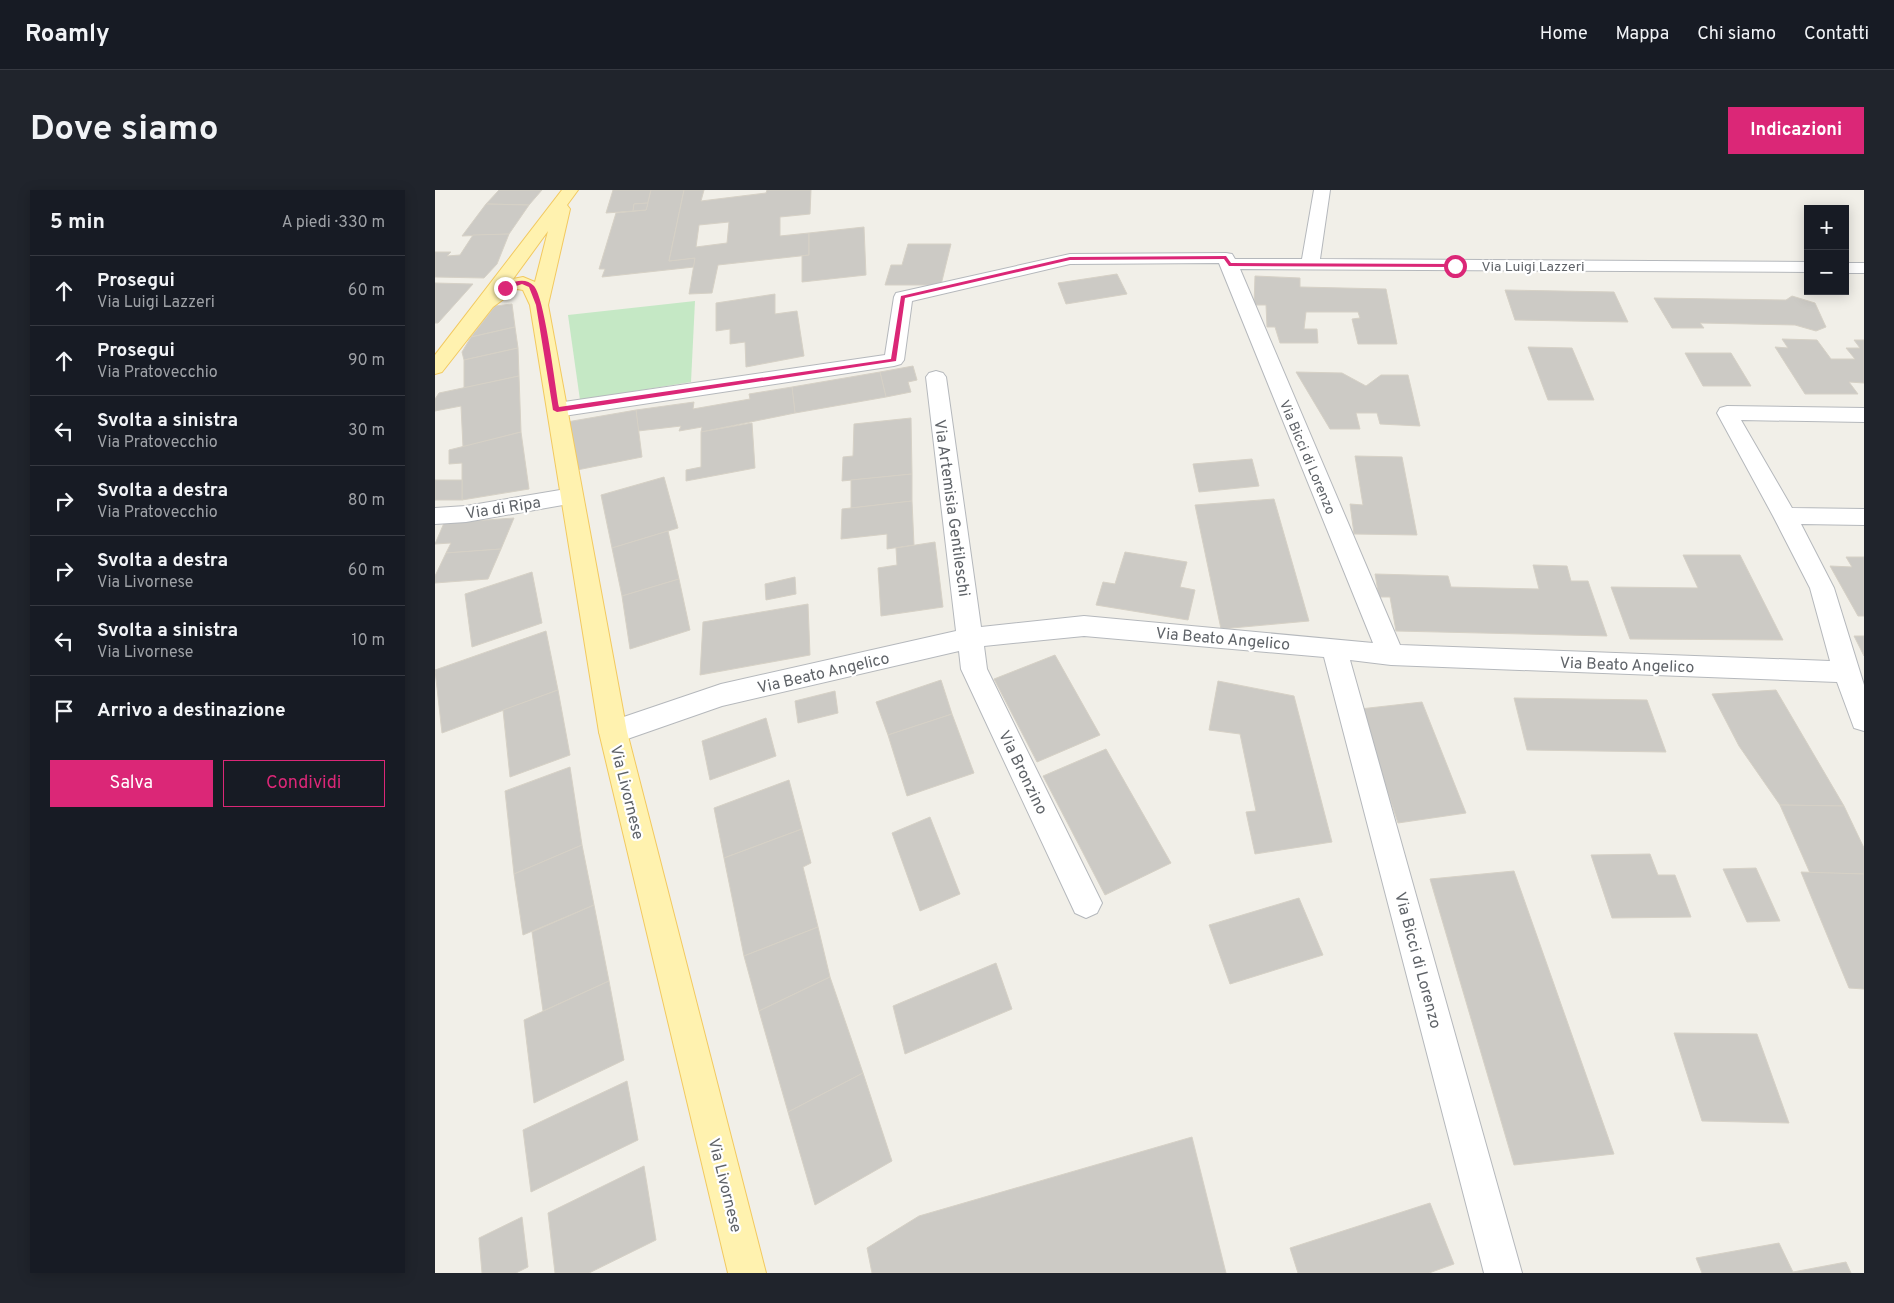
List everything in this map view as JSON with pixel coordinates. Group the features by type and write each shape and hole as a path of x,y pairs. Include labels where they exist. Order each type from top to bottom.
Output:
{"main road":[{"path":"435,368 567,193"},
{"name":"Via Livornese","path":"539,305 567,193"},
{"name":"Via Livornese","path":"485,303 511,285 523,282 531,286 539,305 613,732 747,1273"}],"street":[{"path":"1311,264 1322,190"},
{"name":"Via Luigi Lazzeri","path":"557,410 894,360 903,297 1070,259 1311,264 1804,267"},
{"name":"Via Bicci di Lorenzo","path":"1227,261 1391,655"},
{"path":"1849,268 1864,268"},
{"name":"Via Artemisia Gentileschi","path":"935,377 970,638"},
{"path":"1864,415 1727,414 1785,516 1822,588 1846,672 1864,720"},
{"name":"Via di Ripa","path":"435,516 466,514 572,496"},
{"path":"1785,516 1864,517"},
{"name":"Via Beato Angelico","path":"613,732 721,695 970,638 1084,626 1334,648 1391,655 1846,672"},
{"name":"Via Bronzino","path":"970,638 974,669 1086,903"},
{"name":"Via Bicci di Lorenzo","path":"1334,648 1503,1273"}],"green space":[{"path":"695,301 691,382 580,400 568,315"}],"building":[{"path":"499,190 542,190 529,205 486,204"},
{"path":"613,190 651,190 648,203 634,204 633,211 606,213"},
{"path":"651,190 684,190 669,261 695,258 694,267 602,277 605,269 599,269 616,213 646,210"},
{"path":"684,190 704,190 701,201 766,193 767,190 811,190 810,214 780,217 780,236 809,233 809,255 718,265 712,293 689,294 695,258 669,261","holes":["729,222 727,243 696,247 699,225"]},
{"path":"648,203 646,210 633,211 634,204"},
{"path":"486,204 529,205 509,234 462,236"},
{"path":"864,227 866,275 802,282 802,256 809,255 809,233"},
{"path":"509,234 497,264 484,278 435,277 435,252 451,252 447,256 460,255 473,235"},
{"path":"908,244 951,244 941,285 885,285 891,265 902,265"},
{"path":"1117,274 1127,294 1066,304 1058,283"},
{"path":"1255,276 1300,278 1300,287 1386,289 1397,344 1358,344 1352,319 1360,318 1358,312 1306,312 1304,329 1317,329 1318,343 1280,343 1275,327 1267,327 1266,305 1254,305"},
{"path":"435,283 473,284 438,323 435,323"},
{"path":"1505,290 1614,292 1628,322 1515,320"},
{"path":"775,294 775,314 797,311 804,356 746,367 745,342 730,344 730,329 716,331 716,303"},
{"path":"1792,296 1815,303 1826,327 1816,331 1795,325 1700,323 1704,328 1672,328 1654,298 1786,300"},
{"path":"512,304 515,327 471,337 495,306"},
{"path":"515,327 518,348 464,360 462,352 471,337"},
{"path":"1782,339 1817,340 1831,359 1855,359 1846,348 1860,348 1854,340 1864,340 1864,383 1849,382 1858,394 1805,394 1775,347 1788,348"},
{"path":"1528,347 1572,348 1594,400 1548,400"},
{"path":"518,348 519,376 464,388 464,360"},
{"path":"1685,353 1731,353 1751,386 1703,386"},
{"path":"913,366 917,380 908,382 911,392 886,397 880,372"},
{"path":"880,372 886,397 795,413 792,387"},
{"path":"1296,372 1342,373 1366,386 1381,375 1408,375 1420,426 1380,424 1377,413 1356,413 1360,429 1330,429"},
{"path":"519,376 521,432 463,447 461,406 435,411 435,399 439,393"},
{"path":"792,387 795,413 701,432 702,427 679,431 681,426 638,431 636,410 694,402 693,409 750,399 749,394"},
{"path":"636,410 642,457 572,471 561,423"},
{"path":"911,418 912,474 842,481 843,457 853,456 854,424"},
{"path":"752,423 755,468 686,481 686,470 701,467 701,432"},
{"path":"521,432 529,489 462,500 462,463 449,464 449,450"},
{"path":"1355,456 1402,457 1417,535 1354,534 1350,504 1363,505"},
{"path":"1252,459 1259,486 1199,492 1193,464"},
{"path":"912,474 912,501 851,508 851,480"},
{"path":"664,477 678,528 612,548 601,495"},
{"path":"435,480 462,480 462,500 435,500"},
{"path":"1274,499 1309,621 1221,629 1195,505"},
{"path":"912,501 914,545 887,549 887,534 841,539 842,509"},
{"path":"514,518 501,549 446,553 451,543 435,544 444,523"},
{"path":"668,531 679,579 622,596 612,548"},
{"path":"935,542 943,607 881,616 878,568 897,565 896,548"},
{"path":"501,549 488,579 435,583 435,576 446,553"},
{"path":"1125,552 1187,562 1180,587 1195,590 1188,620 1096,605 1103,582 1115,584"},
{"path":"1683,555 1740,555 1783,640 1630,639 1611,587 1698,588"},
{"path":"1846,557 1864,557 1864,616 1858,616 1830,566 1852,567"},
{"path":"1533,565 1567,566 1571,581 1588,581 1607,636 1396,631 1390,597 1379,597 1375,574 1448,576 1451,587 1539,589"},
{"path":"532,572 542,623 472,647 465,594"},
{"path":"795,577 796,594 766,600 765,584"},
{"path":"679,579 690,630 630,649 622,596"},
{"path":"808,604 810,655 700,675 703,622"},
{"path":"546,631 558,690 442,733 435,670"},
{"path":"1854,636 1864,636 1864,656"},
{"path":"1055,655 1100,735 1037,762 994,679"},
{"path":"941,680 952,714 888,735 876,702"},
{"path":"1218,681 1294,696 1332,842 1255,854 1246,812 1256,811 1240,734 1209,730"},
{"path":"558,690 570,755 510,777 503,710"},
{"path":"1776,690 1844,806 1780,805 1739,746 1712,694"},
{"path":"835,691 838,713 798,723 795,701"},
{"path":"1514,698 1647,700 1666,752 1527,750"},
{"path":"1422,702 1466,813 1398,823 1360,709"},
{"path":"952,714 974,773 907,796 888,735"},
{"path":"766,718 776,756 710,780 702,741"},
{"path":"1106,749 1171,863 1105,895 1043,776"},
{"path":"570,767 582,845 514,874 505,791"},
{"path":"789,780 802,829 724,858 714,808"},
{"path":"1780,805 1844,806 1864,848 1864,874 1810,873"},
{"path":"930,817 960,894 920,911 892,833"},
{"path":"802,829 811,863 803,867 818,927 744,956 724,858"},
{"path":"582,845 594,905 523,935 514,874"},
{"path":"1650,854 1658,875 1675,875 1691,917 1612,918 1591,855"},
{"path":"1756,868 1780,921 1747,922 1723,869"},
{"path":"1514,871 1614,1154 1514,1165 1430,879"},
{"path":"1801,872 1864,874 1864,989 1849,988"},
{"path":"1299,898 1323,955 1230,984 1209,925"},
{"path":"594,905 609,981 543,1011 532,932"},
{"path":"818,927 830,977 759,1011 744,956"},
{"path":"996,963 1012,1009 905,1054 893,1006"},
{"path":"830,977 863,1073 788,1112 759,1011"},
{"path":"609,981 624,1060 534,1103 524,1020"},
{"path":"1674,1033 1757,1034 1789,1123 1702,1121"},
{"path":"863,1073 892,1161 815,1205 788,1112"},
{"path":"627,1081 638,1140 531,1192 523,1130"},
{"path":"1192,1137 1226,1273 872,1273 867,1248 919,1216"},
{"path":"644,1166 656,1240 589,1273 555,1273 548,1213"},
{"path":"1430,1203 1454,1264 1429,1273 1298,1273 1290,1248"},
{"path":"522,1217 528,1267 516,1273 482,1273 479,1238"},
{"path":"1779,1243 1793,1272 1846,1262 1851,1273 1702,1273 1696,1258"}],"route":[{"path":"505,288 523,282 531,286 539,305 557,410 894,360 903,297 1070,259 1226,258 1229,264 1455,266"}]}
